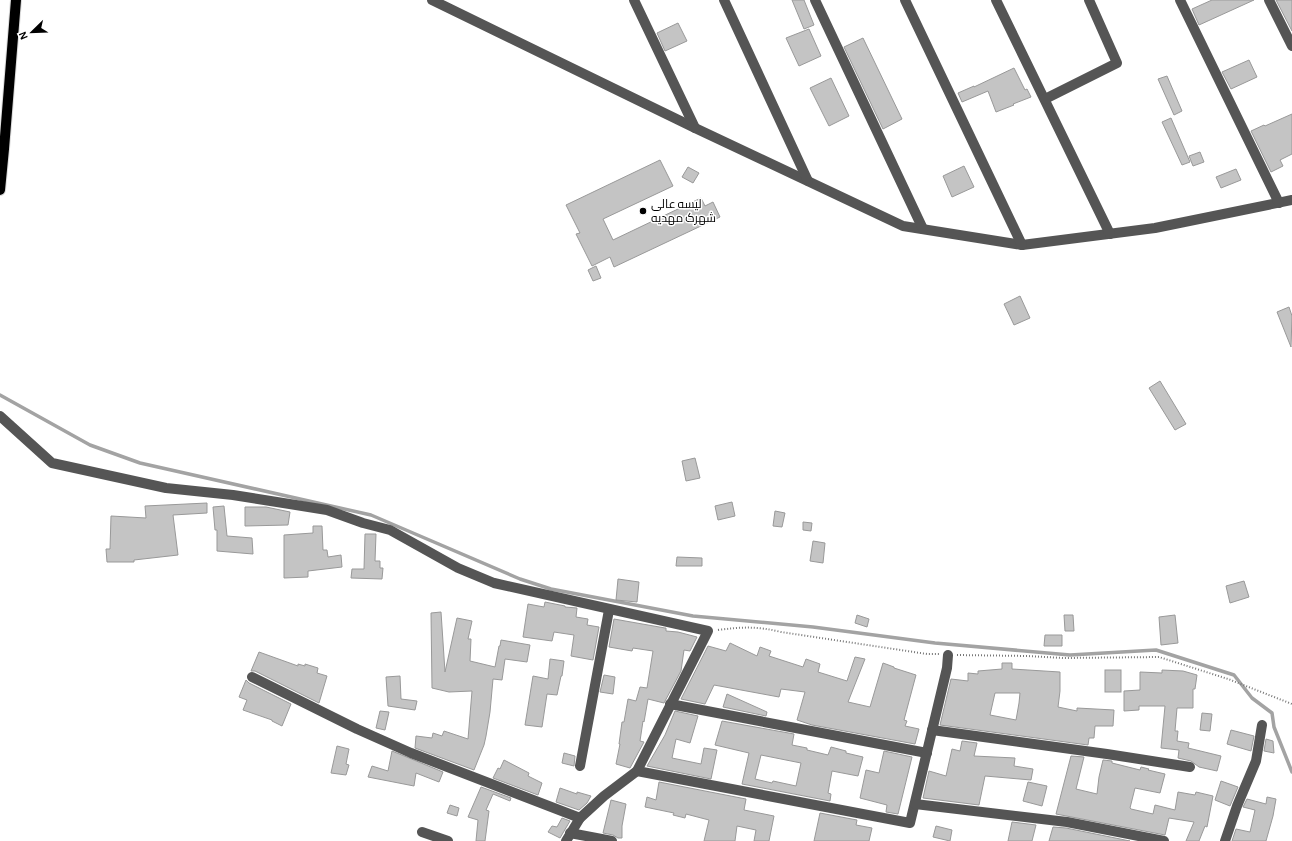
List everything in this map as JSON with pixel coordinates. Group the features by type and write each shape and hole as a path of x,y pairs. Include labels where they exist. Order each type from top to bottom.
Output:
{"main road":[{"path":"0,190 16,0"}],"street":[{"path":"432,0 695,128 903,226 1022,245 1155,228 1292,200"},
{"path":"634,0 695,128"},
{"path":"724,0 808,181"},
{"path":"815,0 923,229"},
{"path":"905,0 1022,245"},
{"path":"996,0 1110,234"},
{"path":"1045,99 1117,63 1089,0"},
{"path":"1180,0 1279,203"},
{"path":"1269,0 1292,46"},
{"path":"0,416 52,463 166,488 233,495 327,510 390,530 458,568 494,584 708,631 637,771 604,796 580,818 568,837 612,841"},
{"path":"580,766 609,610"},
{"path":"637,771 910,822 947,668 948,655"},
{"path":"252,677 357,729 411,753 580,818"},
{"path":"670,704 927,753"},
{"path":"1225,841 1237,806 1256,761 1262,726"},
{"path":"932,730 1108,754 1190,767"},
{"path":"915,804 1067,822 1164,841"},
{"path":"422,832 448,841"}],"path":[{"path":"708,631 739,627 763,628 927,654 1063,658 1159,657 1228,679 1292,704"}],"building":[{"path":"792,0 804,0 814,25 804,29"},
{"path":"1212,0 1254,0 1199,25 1192,9"},
{"path":"1276,0 1292,0 1292,31"},
{"path":"678,23 687,41 665,51 657,33"},
{"path":"809,29 821,56 799,66 786,38"},
{"path":"863,38 902,119 883,129 844,47"},
{"path":"1249,60 1257,77 1231,89 1222,72"},
{"path":"1014,68 1025,90 1027,89 1031,97 996,112 988,91 962,102 958,93"},
{"path":"1167,76 1182,111 1174,115 1158,79"},
{"path":"831,78 849,116 829,126 810,88"},
{"path":"1292,114 1292,154 1280,160 1283,166 1271,172 1251,131"},
{"path":"1171,118 1190,162 1182,165 1162,122"},
{"path":"1200,152 1204,162 1193,166 1189,156"},
{"path":"660,160 673,186 603,219 613,240 701,198 705,206 713,202 720,217 614,267 610,257 592,266 576,234 580,233 566,205"},
{"path":"964,166 974,187 952,197 943,176"},
{"path":"688,167 699,173 693,183 682,177"},
{"path":"1236,169 1241,180 1221,188 1216,177"},
{"path":"596,266 601,278 593,281 588,270"},
{"path":"1020,296 1030,318 1014,325 1004,304"},
{"path":"1289,307 1292,316 1291,347 1277,312"},
{"path":"1160,381 1186,424 1175,430 1149,388"},
{"path":"695,458 700,478 686,481 682,461"},
{"path":"732,502 735,516 718,520 715,506"},
{"path":"207,503 207,513 173,515 178,555 134,560 134,562 107,562 106,549 110,549 111,516 146,518 145,506"},
{"path":"224,506 227,536 252,538 253,554 217,551 217,530 215,530 213,507"},
{"path":"245,507 266,507 290,512 288,525 245,526"},
{"path":"775,511 785,513 782,527 773,526"},
{"path":"803,522 812,523 811,531 803,530"},
{"path":"313,526 322,526 323,550 327,550 328,557 341,555 342,567 308,571 308,577 284,578 284,535 313,533"},
{"path":"365,534 376,534 375,561 380,561 380,568 383,568 382,579 351,578 352,569 364,569"},
{"path":"813,541 825,543 823,563 810,561"},
{"path":"677,557 702,558 702,566 676,566"},
{"path":"618,579 639,582 637,602 616,600"},
{"path":"1244,581 1249,597 1230,603 1226,586"},
{"path":"545,602 565,607 577,608 576,617 588,619 587,625 599,627 593,660 571,656 574,635 554,632 552,641 523,637 528,604 544,607"},
{"path":"441,612 445,672 457,618 472,621 468,639 471,639 470,661 495,667 501,640 530,645 527,662 505,659 502,680 493,679 486,736 474,770 415,748 416,736 432,738 433,733 442,736 444,731 468,739 472,691 449,692 432,688 431,613"},
{"path":"857,615 869,619 867,627 855,623"},
{"path":"1064,615 1073,615 1074,631 1065,631"},
{"path":"1175,615 1178,643 1161,645 1159,617"},
{"path":"614,619 666,628 666,631 678,632 697,637 690,651 684,650 681,671 664,703 648,699 640,741 644,742 630,768 616,764 622,722 624,722 628,699 636,701 640,687 647,688 653,651 633,648 632,651 609,647"},
{"path":"1045,635 1062,635 1062,646 1044,646"},
{"path":"730,643 757,656 760,647 771,651 769,656 803,667 806,659 820,664 818,672 847,681 855,657 865,659 848,702 870,707 883,663 916,675 904,720 907,721 905,726 919,729 915,744 812,725 797,720 805,692 781,689 779,697 714,685 705,704 681,699 708,646 726,651"},
{"path":"259,652 298,666 298,664 305,666 305,664 318,668 317,673 327,676 319,703 255,671 251,671"},
{"path":"550,659 564,661 557,695 547,694 542,727 525,725 533,676 548,679"},
{"path":"1002,663 1012,663 1012,669 1060,672 1058,707 1077,711 1077,708 1114,710 1113,726 1095,726 1094,738 1089,738 1088,745 940,725 951,679 968,681 968,673 978,674 978,671 1002,669","holes":["995,693 1020,693 1016,720 990,715"]},
{"path":"1105,670 1121,670 1121,692 1105,692"},
{"path":"1162,670 1183,671 1197,675 1195,689 1193,689 1193,708 1177,708 1175,731 1178,731 1177,741 1189,743 1188,748 1221,756 1217,771 1199,767 1191,761 1178,758 1179,750 1161,748 1165,706 1139,706 1139,710 1124,711 1124,691 1140,690 1140,672 1162,673"},
{"path":"604,675 615,677 613,694 600,692"},
{"path":"400,676 401,699 417,701 415,710 388,706 386,677"},
{"path":"246,680 249,683 291,704 282,726 272,720 243,710 247,700 239,697"},
{"path":"727,694 767,712 766,716 723,707"},
{"path":"380,711 389,712 385,730 376,728"},
{"path":"675,711 698,716 690,743 676,739 672,758 701,764 704,748 717,750 711,779 647,766 665,735"},
{"path":"1202,713 1212,714 1210,731 1200,730"},
{"path":"722,721 794,734 792,745 807,748 807,750 828,755 831,747 846,751 846,753 863,757 858,776 832,771 828,793 831,794 830,801 742,784 749,753 715,745","holes":["761,755 801,763 796,786 755,779"]},
{"path":"1231,730 1254,736 1251,751 1227,744"},
{"path":"1266,739 1273,741 1274,753 1264,751"},
{"path":"962,741 977,743 974,756 1015,758 1014,766 1033,769 1031,780 985,776 979,805 923,798 929,771 946,776 952,749 960,751"},
{"path":"337,746 349,749 346,764 349,765 346,775 331,773"},
{"path":"392,751 443,772 439,782 416,773 414,786 368,777 372,766 388,771"},
{"path":"884,751 912,757 898,814 886,812 887,805 860,798 866,770 879,773"},
{"path":"564,753 575,756 574,766 562,763"},
{"path":"1071,756 1084,757 1076,789 1097,794 1103,760 1112,761 1112,763 1140,770 1141,767 1165,774 1160,793 1135,788 1131,809 1153,814 1155,805 1175,810 1178,792 1195,795 1196,792 1213,796 1207,827 1205,826 1199,841 1186,841 1194,822 1169,818 1165,835 1056,814"},
{"path":"504,760 529,773 528,776 542,783 538,795 493,778 498,768 500,769"},
{"path":"1221,781 1238,787 1230,806 1215,800"},
{"path":"659,782 746,799 744,810 774,816 769,841 754,841 756,830 737,826 735,841 704,841 709,820 686,814 685,818 673,815 674,813 645,807 647,797 656,800"},
{"path":"1028,782 1047,786 1042,806 1023,801"},
{"path":"481,787 511,798 510,801 493,794 486,810 489,811 485,841 476,841 478,820 468,817"},
{"path":"560,788 577,794 577,792 591,796 587,803 579,810 556,802"},
{"path":"1267,797 1276,799 1266,841 1232,841 1236,829 1250,832 1255,810 1243,807 1247,799 1266,804"},
{"path":"611,800 626,804 622,826 622,838 603,833"},
{"path":"450,805 459,808 457,816 447,813"},
{"path":"820,813 857,820 856,825 872,828 869,841 814,841"},
{"path":"562,818 570,821 560,838 548,832 552,826 557,827"},
{"path":"1012,822 1036,825 1032,841 1008,841"},
{"path":"936,826 952,830 950,841 933,837"},
{"path":"1053,827 1066,828 1130,841 1049,841"}],"waterway":[{"path":"0,395 90,445 140,463 371,515 520,579 551,589 693,616 813,627 935,643 1070,655 1156,650 1234,675 1252,698 1272,713 1274,727 1292,772"}],"place":[{"name":"لیسه عالی شهرک مهدیه","path":"643,211"}]}
